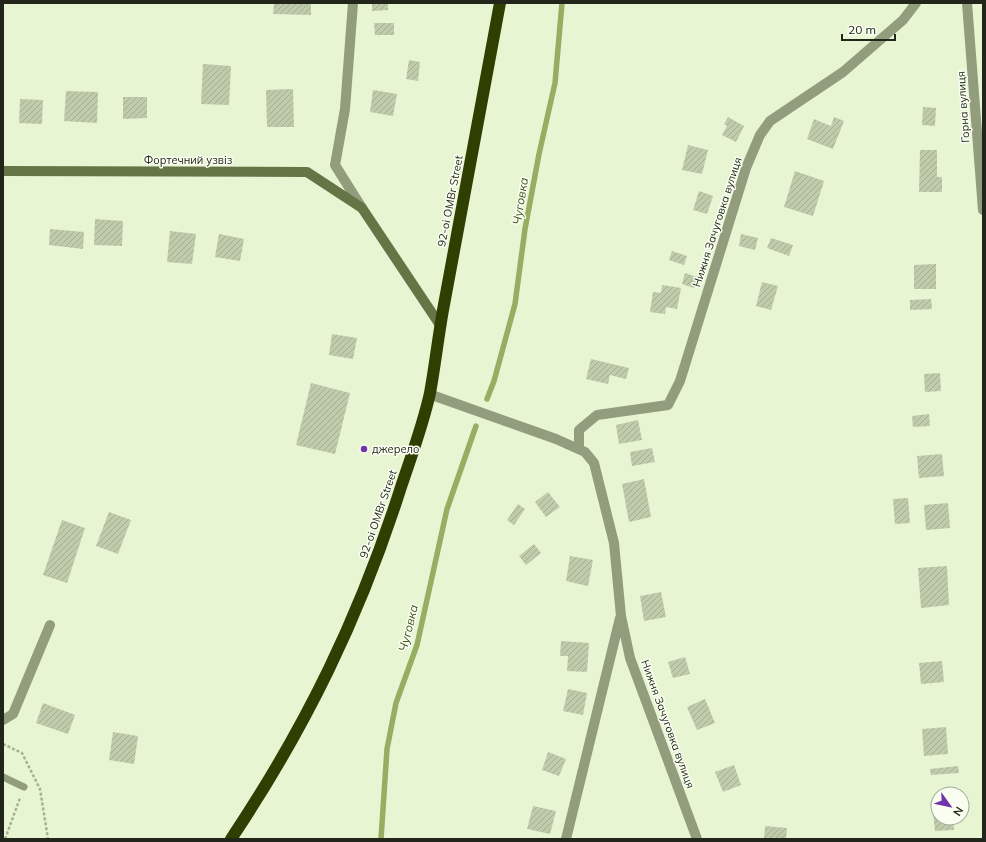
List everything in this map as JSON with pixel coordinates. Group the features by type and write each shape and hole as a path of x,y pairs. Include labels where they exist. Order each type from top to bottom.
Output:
{"highway":[{"name":"92-oi OMBr Street","path":"231,839 261,794 297,733 330,670 360,604 385,538 430,394 440,325 500,3"}],"street":[{"name":"Фортечний узвіз","path":"352,3 345,109 334,165 440,325"},
{"name":"Нижня Зачуговка вулиця","path":"579,448 579,430 597,415 668,405 680,381 746,168 760,135 770,121 843,72 903,20 916,3"},
{"name":"Горна вулиця","path":"967,3 983,210"},
{"name":"Фортечний узвіз","path":"3,171 307,172 362,208"},
{"name":"Нижня Зачуговка вулиця","path":"430,394 579,448 590,457 597,470 614,542 621,616 630,658 697,839"},
{"name":"Нижня Зачуговка вулиця","path":"566,839 621,616"},
{"path":"3,720 13,714 50,625"}],"lane":[{"path":"3,777 24,787"}],"path":[{"path":"6,839 24,787"}],"building":[{"path":"274,3 311,3 311,15 273,14"},
{"path":"372,3 388,3 388,10 372,11"},
{"path":"374,23 394,23 394,35 375,35"},
{"path":"409,60 420,62 418,81 406,79"},
{"path":"203,64 231,66 229,105 201,104"},
{"path":"293,89 294,127 267,127 266,90"},
{"path":"373,90 397,94 393,116 370,112"},
{"path":"66,91 98,92 97,123 64,121"},
{"path":"123,97 147,97 147,118 123,119"},
{"path":"20,99 43,100 42,124 19,123"},
{"path":"923,107 936,108 935,126 922,125"},
{"path":"728,117 744,126 736,142 722,135 727,126 724,124"},
{"path":"834,117 844,121 833,149 807,139 814,119 831,126"},
{"path":"688,145 708,150 702,174 682,170"},
{"path":"920,150 937,150 937,177 942,177 942,192 919,192"},
{"path":"795,171 824,181 813,216 784,207"},
{"path":"699,191 713,196 707,214 693,210"},
{"path":"95,219 123,221 122,246 94,245"},
{"path":"50,229 84,232 83,249 49,245"},
{"path":"170,231 196,234 192,264 167,262"},
{"path":"219,234 244,239 240,261 215,257"},
{"path":"741,234 758,238 755,250 739,246"},
{"path":"771,238 793,245 789,256 767,248"},
{"path":"672,251 687,256 684,265 669,260"},
{"path":"936,264 936,289 914,289 914,265"},
{"path":"685,273 697,277 694,288 682,284"},
{"path":"762,282 778,286 771,310 756,306"},
{"path":"662,285 681,288 677,309 666,307 665,314 650,312 653,292 661,293"},
{"path":"931,299 932,309 910,310 910,300"},
{"path":"332,334 357,338 353,359 329,355"},
{"path":"591,359 629,368 626,379 610,375 608,384 586,379"},
{"path":"940,373 941,391 925,392 924,374"},
{"path":"311,383 350,393 335,454 296,445"},
{"path":"929,414 930,426 913,427 912,416"},
{"path":"638,420 642,440 619,444 616,425"},
{"path":"652,448 655,462 632,466 630,452"},
{"path":"942,454 944,476 919,478 917,456"},
{"path":"644,479 651,517 629,522 622,484"},
{"path":"548,492 560,507 546,517 535,502"},
{"path":"908,498 910,523 895,524 893,499"},
{"path":"948,503 950,528 926,530 924,505"},
{"path":"518,504 525,509 514,525 507,520"},
{"path":"109,512 131,520 118,554 96,546"},
{"path":"62,520 85,528 67,583 43,575"},
{"path":"534,544 541,553 526,565 519,556"},
{"path":"570,556 593,560 588,586 566,581"},
{"path":"947,566 949,605 921,608 918,568"},
{"path":"661,592 666,617 644,621 640,596"},
{"path":"561,641 589,643 587,672 567,671 568,656 560,656"},
{"path":"685,657 690,674 673,678 668,662"},
{"path":"942,661 944,682 921,684 919,663"},
{"path":"568,689 587,693 583,715 563,711"},
{"path":"705,699 715,723 697,730 687,707"},
{"path":"43,703 75,715 68,734 36,723"},
{"path":"946,727 948,754 924,756 922,729"},
{"path":"113,732 138,736 134,764 109,760"},
{"path":"548,752 566,759 559,776 542,770"},
{"path":"734,765 741,785 723,792 715,772"},
{"path":"958,766 959,773 931,775 930,769"},
{"path":"533,806 556,811 550,834 527,829"},
{"path":"765,826 787,828 786,839 764,839"},
{"path":"934,826 954,826 954,830 935,831"}],"waterway":[{"name":"Чуговка","path":"487,399 494,381 515,304 525,229 539,154 555,83 562,3"},
{"name":"Чуговка","path":"381,839 387,749 396,703 417,645 447,509 476,426"}],"place":[{"name":"джерело","path":"364,449"}]}
